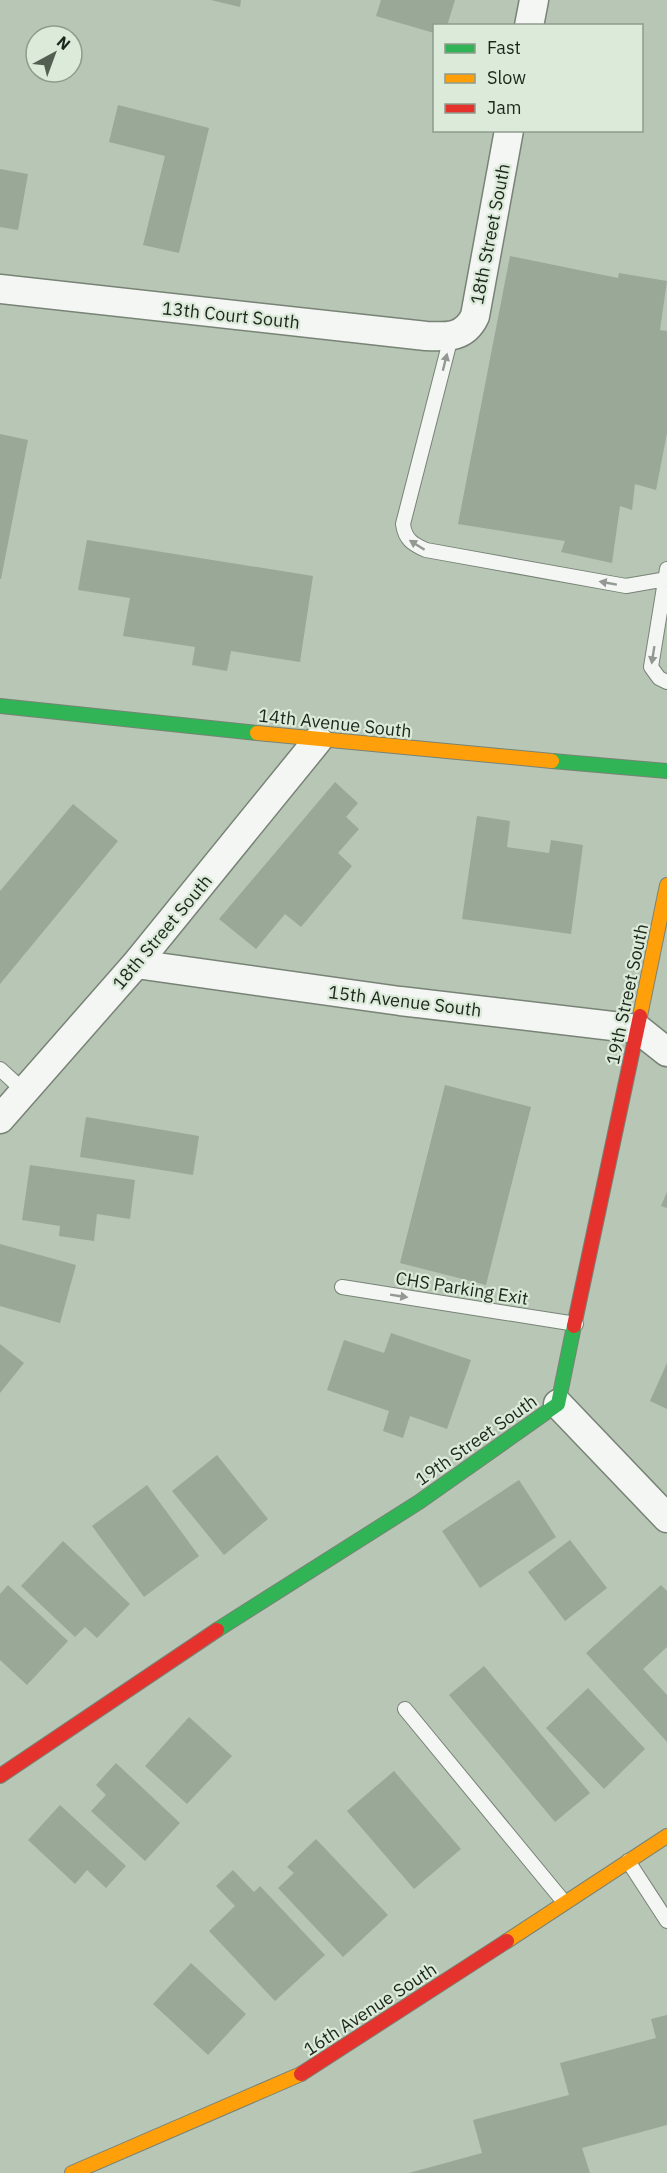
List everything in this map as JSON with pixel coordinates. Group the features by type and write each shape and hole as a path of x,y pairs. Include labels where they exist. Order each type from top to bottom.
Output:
{"street":[{"path":"529,24 534,0"},
{"name":"18th Street South","path":"456,335 470,327 475,316 509,132"},
{"name":"13th Court South","path":"0,289 426,336 456,335"},
{"name":"14th Avenue South","path":"0,706 318,740 667,771"},
{"name":"18th Street South","path":"0,1119 136,964 318,740"},
{"name":"19th Street South","path":"0,1776 169,1661 419,1502 558,1404 667,885"},
{"name":"15th Avenue South","path":"136,964 400,1001 638,1029"},
{"path":"638,1029 667,1052"},
{"path":"558,1404 667,1518"},
{"name":"16th Avenue South","path":"72,2173 311,2069 667,1836"}],"lane":[{"path":"456,335 403,524 404,534 413,544 426,550 626,586 666,576 651,667 659,678 667,682"},
{"path":"0,1069 24,1091"},
{"name":"CHS Parking Exit","path":"342,1287 576,1324"},
{"path":"405,1708 564,1902"},
{"path":"628,1861 667,1921"}],"building":[{"path":"211,0 241,0 240,7"},
{"path":"381,0 455,0 448,24 433,24 433,33 376,16"},
{"path":"118,105 209,128 179,253 143,245 165,156 109,142"},
{"path":"0,169 28,174 18,230 0,227"},
{"path":"510,256 618,278 619,273 667,281 660,330 667,331 667,433 656,490 635,484 632,510 620,506 612,563 561,552 565,541 458,524"},
{"path":"0,434 28,440 1,579 0,579"},
{"path":"87,540 313,576 300,662 231,651 227,671 192,665 195,647 123,636 130,598 78,590"},
{"path":"335,782 358,803 346,817 359,829 338,853 352,866 301,927 285,914 256,949 219,919"},
{"path":"73,804 118,841 0,984 0,891"},
{"path":"477,816 510,821 507,847 549,853 551,840 583,845 571,934 462,919"},
{"path":"445,1085 531,1107 486,1285 400,1263"},
{"path":"86,1117 199,1136 193,1175 80,1157"},
{"path":"30,1165 135,1180 130,1219 97,1214 94,1241 59,1236 60,1226 22,1220"},
{"path":"667,1192 667,1208 661,1206"},
{"path":"0,1244 76,1265 60,1323 0,1306"},
{"path":"391,1333 471,1360 447,1429 410,1416 403,1438 383,1431 389,1411 327,1390 344,1340 384,1353"},
{"path":"0,1344 24,1363 0,1393"},
{"path":"667,1363 667,1409 650,1401"},
{"path":"217,1455 268,1519 224,1555 172,1491"},
{"path":"519,1480 556,1537 480,1588 442,1531"},
{"path":"147,1485 199,1556 144,1597 92,1526"},
{"path":"570,1540 607,1588 565,1621 528,1572"},
{"path":"63,1541 130,1604 97,1638 85,1627 75,1637 21,1586"},
{"path":"8,1585 68,1641 27,1685 0,1660 0,1594"},
{"path":"661,1585 667,1591 667,1647 643,1669 667,1695 667,1742 586,1653"},
{"path":"484,1666 590,1793 555,1822 449,1695"},
{"path":"588,1688 645,1749 604,1789 546,1728"},
{"path":"189,1717 232,1756 187,1804 145,1766"},
{"path":"116,1763 180,1823 145,1861 91,1811 106,1795 96,1785"},
{"path":"394,1771 461,1849 414,1889 347,1811"},
{"path":"60,1805 126,1866 106,1888 87,1870 75,1884 28,1840"},
{"path":"316,1839 388,1915 343,1957 278,1888 294,1873 287,1867"},
{"path":"233,1870 254,1892 260,1886 325,1955 275,2001 209,1931 235,1906 216,1886"},
{"path":"191,1963 246,2014 208,2055 153,2004"},
{"path":"667,2015 667,2125 582,2148 590,2173 409,2173 482,2153 473,2120 569,2095 560,2063 656,2038 651,2019"}],"traffic: fast":[{"path":"0,706 257,733"},
{"path":"552,761 667,771"},
{"path":"217,1630 419,1502 558,1404 574,1326"}],"traffic: slow":[{"path":"257,733 552,761"},
{"path":"640,1016 667,885"},
{"path":"507,1941 667,1836"},
{"path":"72,2173 301,2074"}],"traffic: jam":[{"path":"574,1326 640,1016"},
{"path":"0,1776 217,1630"},
{"path":"301,2074 507,1941"}]}
